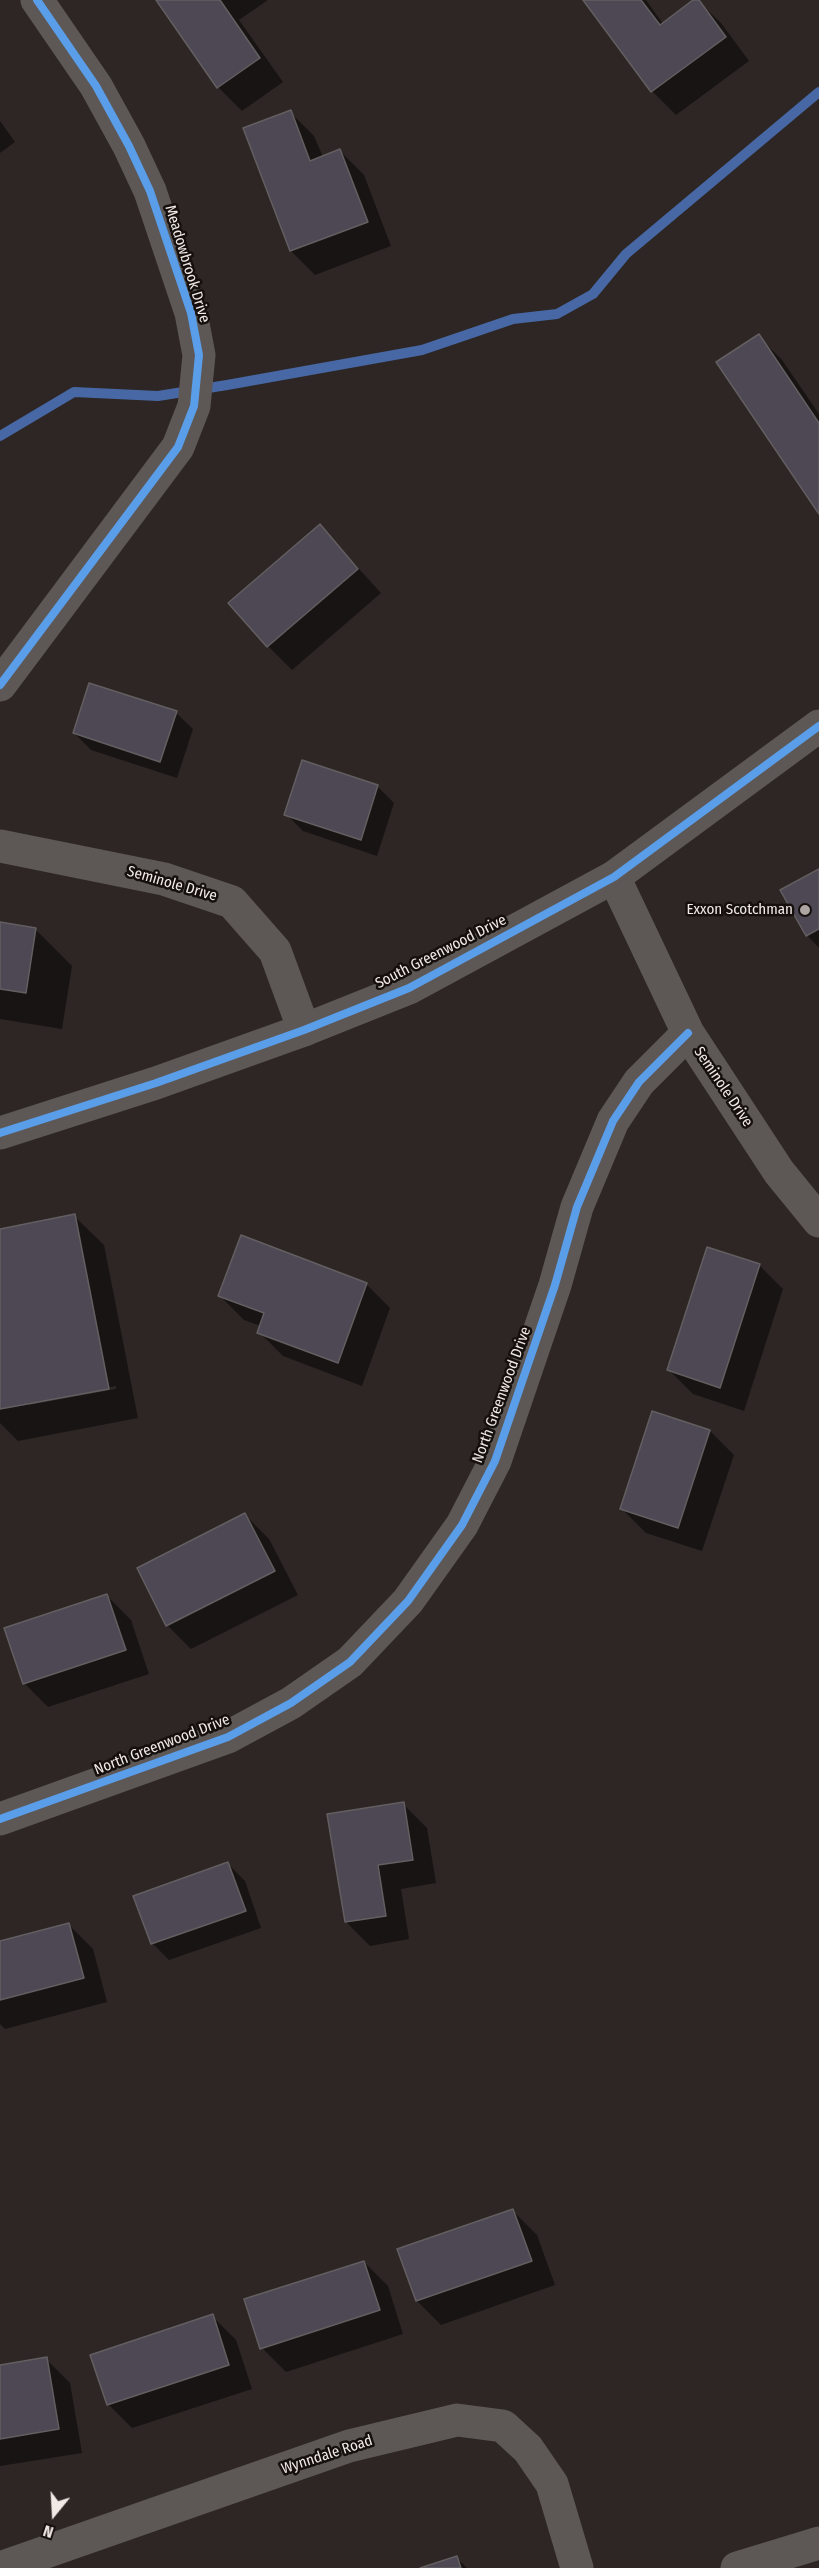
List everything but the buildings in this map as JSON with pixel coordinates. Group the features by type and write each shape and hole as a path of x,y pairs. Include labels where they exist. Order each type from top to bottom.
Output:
{"street":[{"name":"Meadowbrook Drive","path":"0,685 178,447 194,406 199,355 191,313 150,191 129,146 96,86 37,0"},
{"name":"South Greenwood Drive","path":"0,1133 156,1083 304,1030 409,988 614,877 819,726"},
{"name":"Seminole Drive","path":"0,846 164,879 232,902 275,951 304,1030"},
{"name":"Seminole Drive","path":"614,877 688,1034 779,1172 819,1221"},
{"name":"North Greenwood Drive","path":"0,1819 228,1737 280,1709 350,1662 408,1601 462,1525 495,1461 555,1285 577,1207 613,1121 639,1082 688,1034"},
{"name":"Wynndale Road","path":"0,2568 349,2446 457,2420 503,2426 528,2449 552,2484 577,2568"},
{"path":"737,2568 819,2543"}],"waterway":[{"path":"0,436 74,392 158,396 227,385 422,350 513,319 557,314 593,294 626,254 819,92"}],"cycle path":[{"path":"0,685 178,447 194,406 199,355 191,313 150,191 129,146 96,86 37,0"},
{"path":"0,1133 156,1083 304,1030 409,988 614,877 819,726"},
{"path":"0,1819 228,1737 291,1703 350,1662 408,1601 462,1525 495,1461 555,1285 577,1207 613,1121 639,1082 688,1033"}],"place":[{"name":"Exxon Scotchman","path":"805,910"}]}
